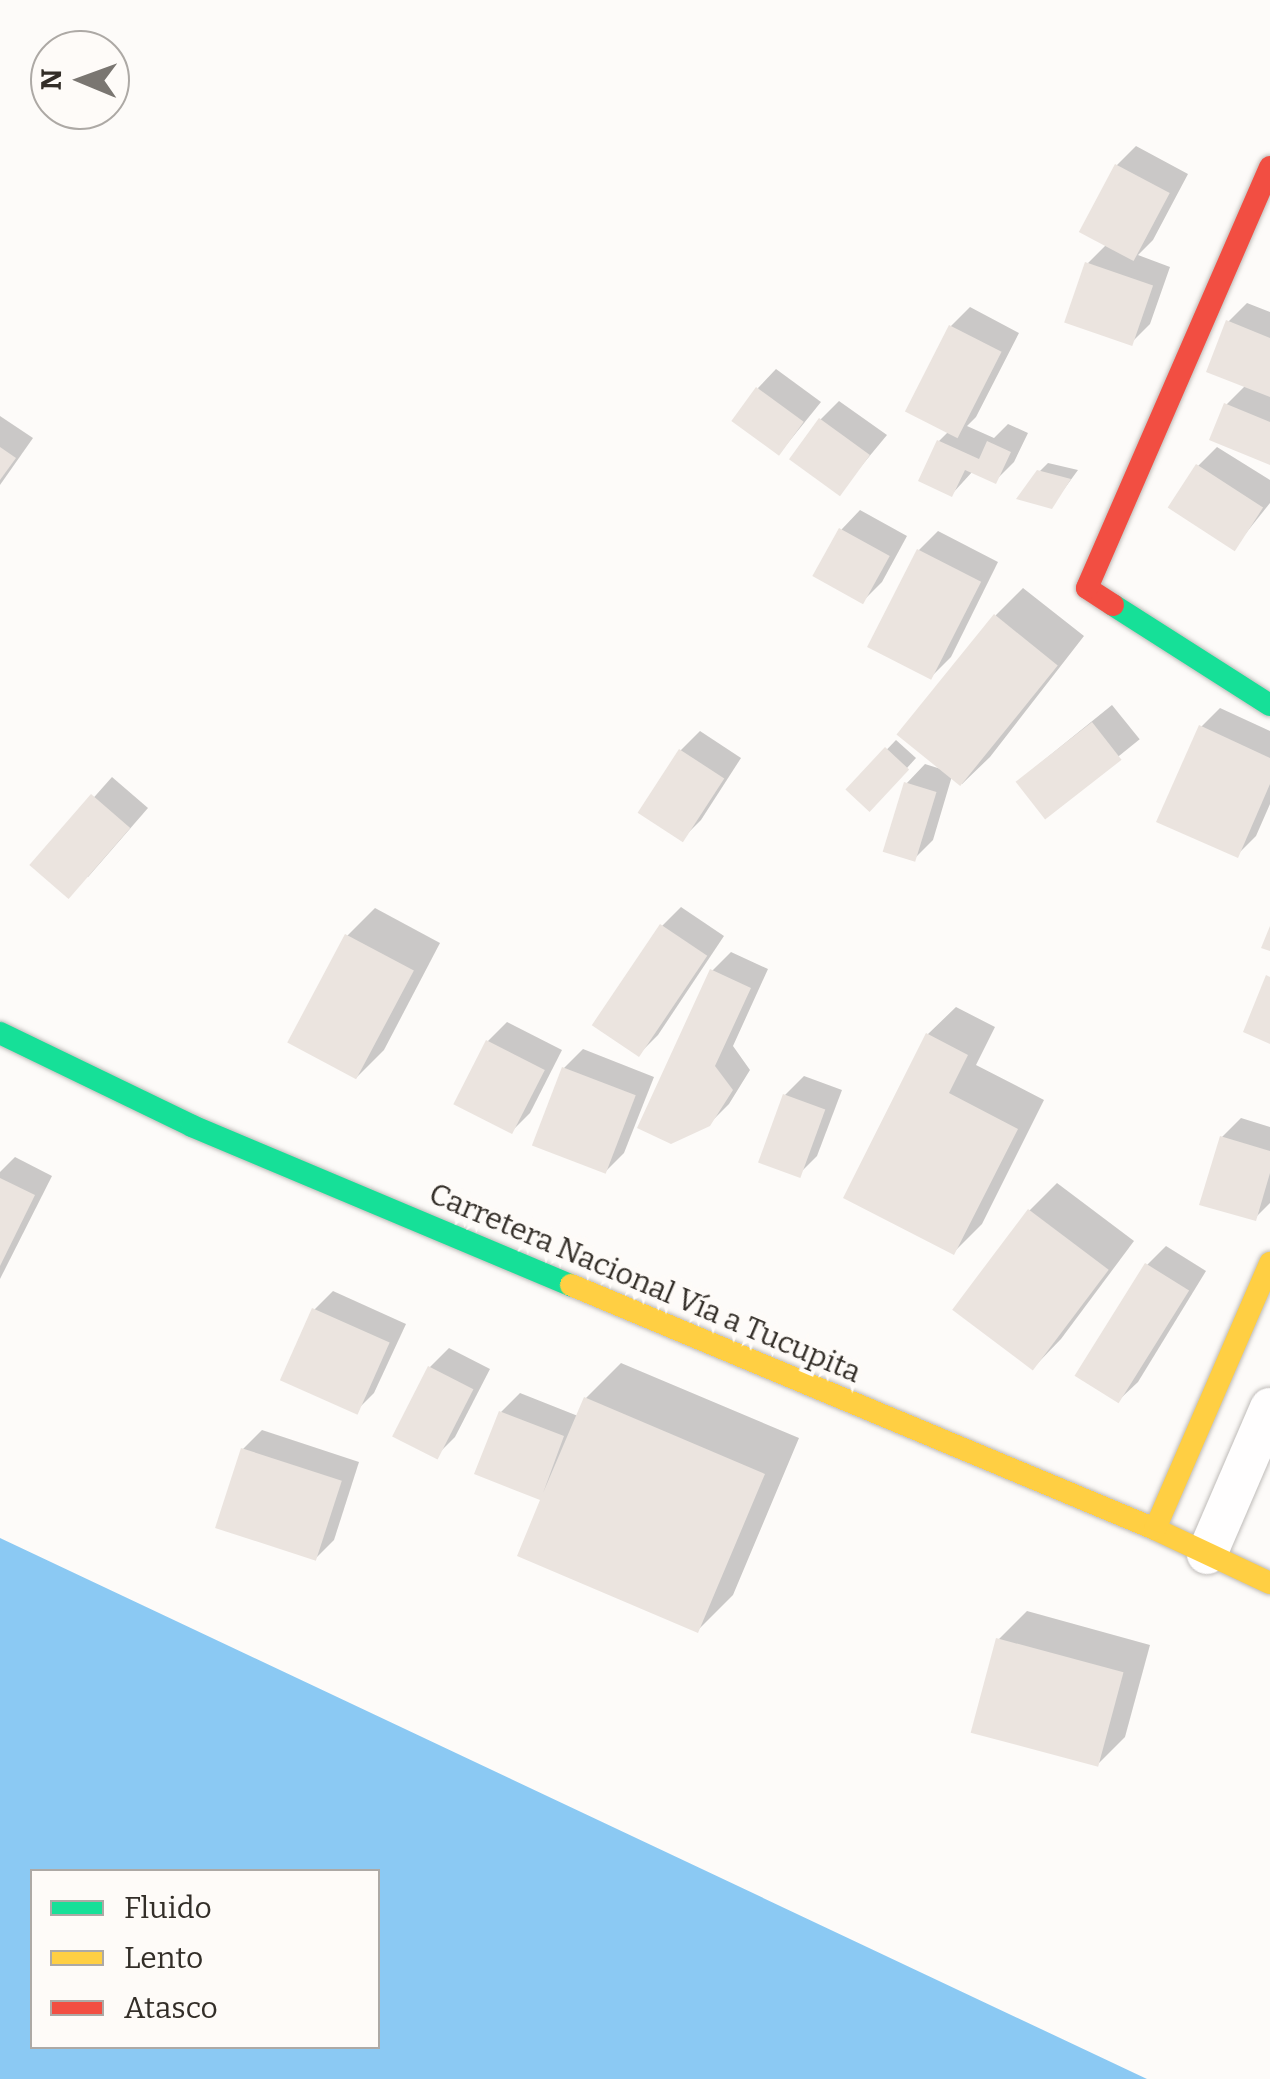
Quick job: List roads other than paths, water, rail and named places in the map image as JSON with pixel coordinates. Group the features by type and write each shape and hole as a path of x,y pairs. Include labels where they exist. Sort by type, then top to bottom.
{"main road":[{"path":"1270,167 1087,588 1270,704"},
{"name":"Carretera Nacional Vía a Tucupita","path":"0,1033 192,1126 1155,1530 1270,1584"},
{"path":"1155,1530 1270,1263"}],"street":[{"path":"1207,1554 1270,1408"}],"water":[{"path":"0,1538 1147,2079 0,2079"}]}
